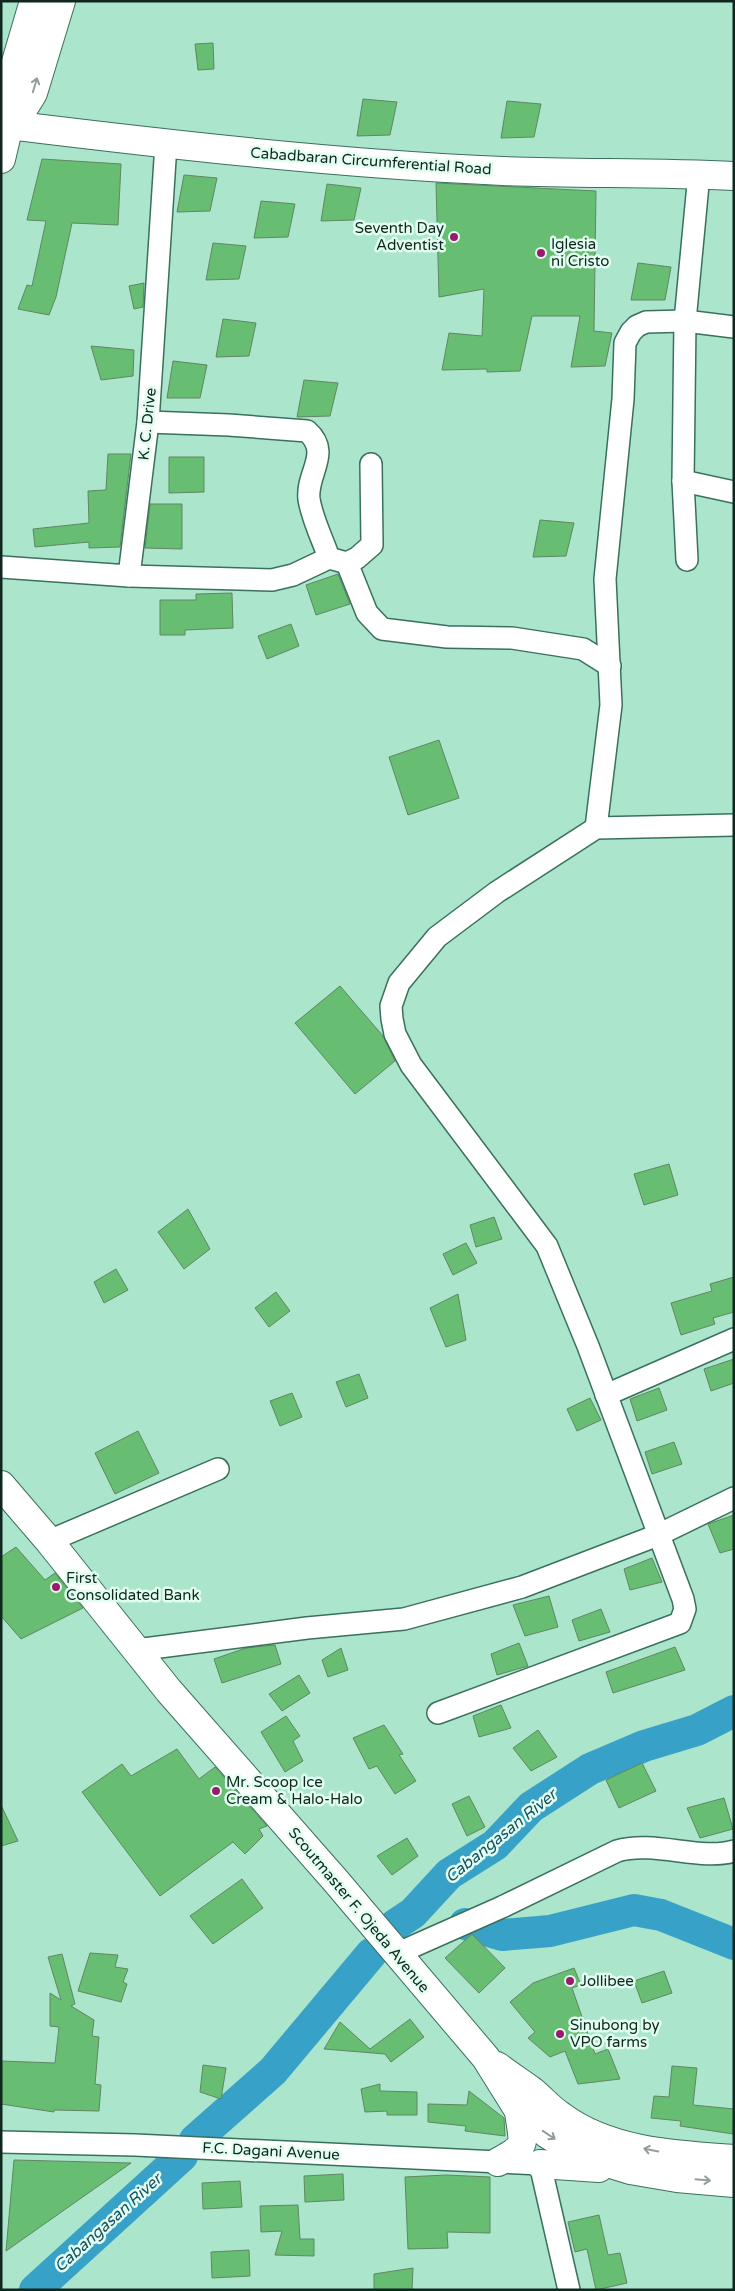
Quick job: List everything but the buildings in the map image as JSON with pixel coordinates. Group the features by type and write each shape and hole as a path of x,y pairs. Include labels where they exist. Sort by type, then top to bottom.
{"main road":[{"path":"1,159 14,64 51,4"},
{"path":"5,125 23,110 33,93 51,4"},
{"name":"Cabadbaran Circumferential Road","path":"5,125 166,144 377,163 493,170 734,176"},
{"name":"Scoutmaster F. Ojeda Avenue","path":"2,1486 49,1541 168,1691 335,1880 486,2058 519,2111 546,2134 579,2154 630,2170 677,2178 734,2183"},
{"name":"Scoutmaster F. Ojeda Avenue","path":"486,2058 532,2092 561,2117 593,2134 634,2147 677,2155 734,2159"},
{"path":"498,2162 518,2150 523,2140 519,2111"},
{"path":"540,2164 630,2170"}],"street":[{"name":"K. C. Drive","path":"129,576 148,422 166,144"},
{"path":"687,560 683,481 684,321 699,174"},
{"path":"596,828 611,705 605,579 623,398 625,343 637,326 646,322 684,321 734,327"},
{"path":"148,422 230,425 307,431 315,438 318,451 317,463 309,481 309,500 338,560 367,613 382,629 447,637 512,638 583,649 610,666"},
{"path":"1,567 129,576 272,580 338,560 357,558 372,545 371,464"},
{"path":"683,481 734,492"},
{"path":"438,1713 680,1623 685,1609 683,1599 606,1395 547,1246 411,1065 395,1034 391,1006 399,983 437,937 497,892 596,828 734,825"},
{"path":"606,1395 734,1339"},
{"path":"49,1541 218,1468"},
{"path":"136,1650 307,1628 404,1619 522,1587 658,1534 734,1498"},
{"path":"396,1954 502,1907 617,1851 633,1846 707,1852 734,1851"},
{"name":"F.C. Dagani Avenue","path":"1,2142 135,2144 540,2164"},
{"path":"540,2164 569,2290"}],"waterway":[{"name":"Cabangasan River","path":"395,1925 413,1913 449,1874 495,1845 531,1807 590,1769 644,1746 697,1730 734,1711"},
{"name":"Cabangasan River","path":"465,1924 502,1935 550,1931 634,1910 661,1915 734,1944"},
{"name":"Cabangasan River","path":"195,2140 273,2071 371,1954"},
{"name":"Cabangasan River","path":"35,2290 182,2156"}],"place":[{"name":"Seventh Day Adventist","path":"454,237"},
{"name":"Iglesia ni Cristo","path":"541,253"},
{"name":"First Consolidated Bank","path":"56,1587"},
{"name":"Mr. Scoop Ice Cream & Halo-Halo","path":"216,1791"},
{"name":"Jollibee","path":"570,1981"},
{"name":"Sinubong by VPO farms","path":"560,2034"}]}
